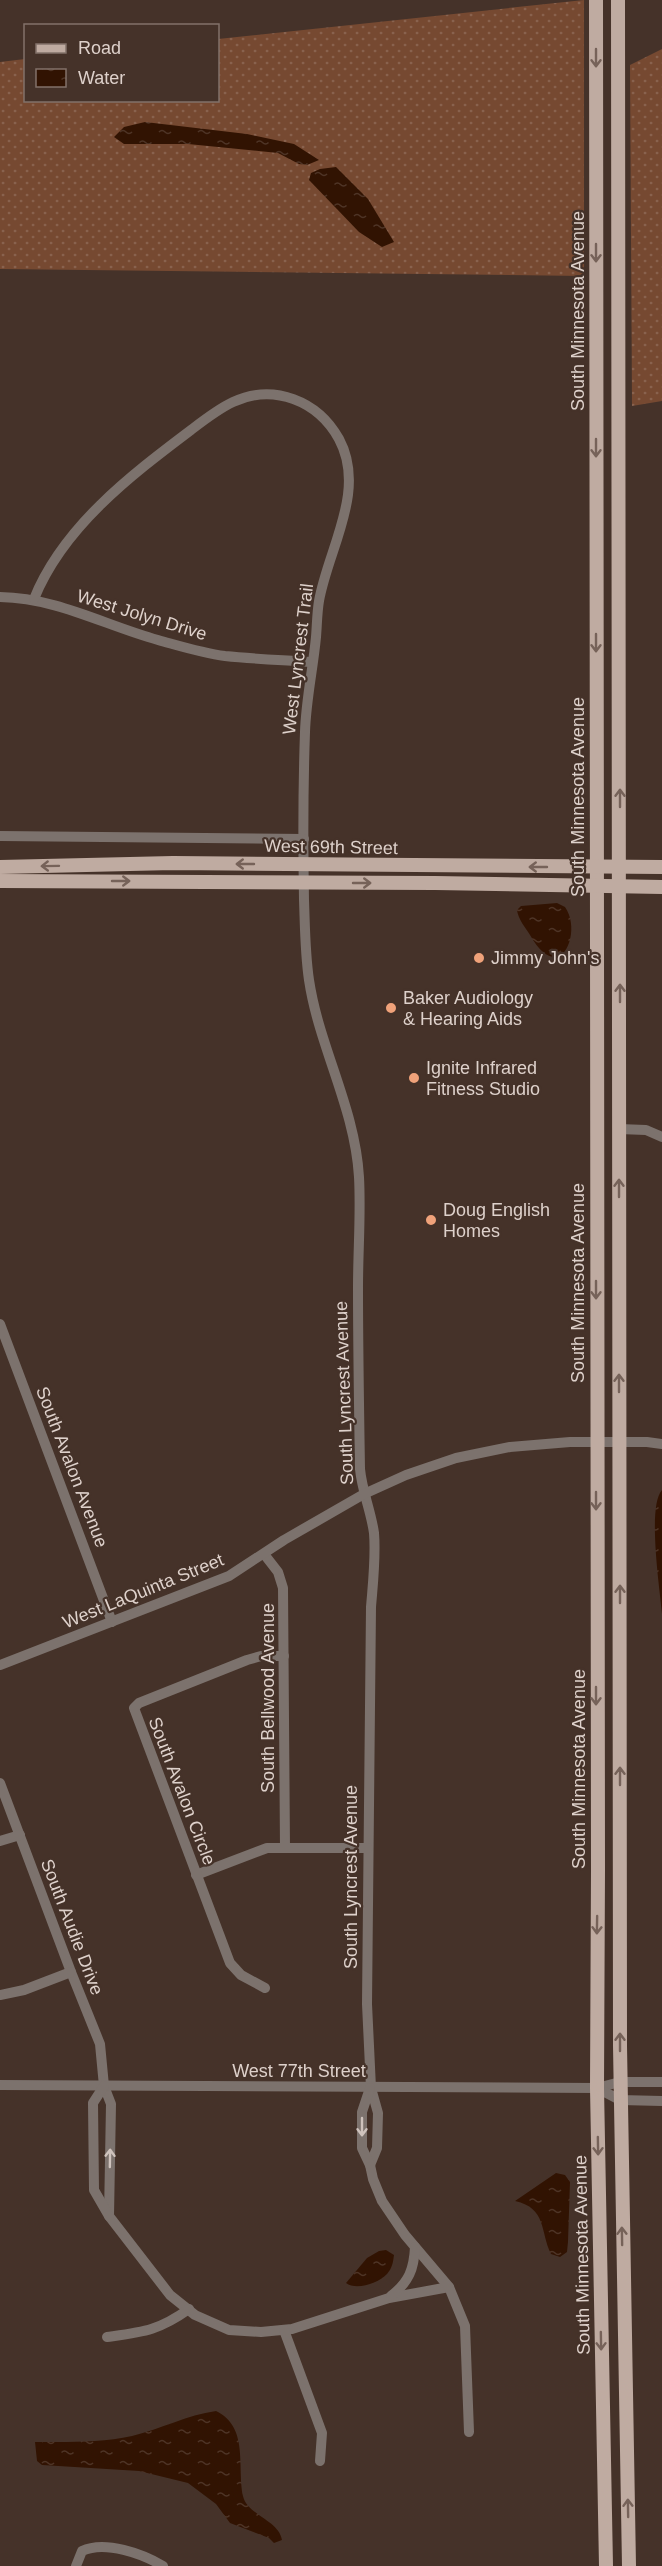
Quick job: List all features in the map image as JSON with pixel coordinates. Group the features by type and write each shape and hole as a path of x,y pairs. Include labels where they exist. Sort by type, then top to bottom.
{"main road":[{"name":"South Minnesota Avenue","path":"596,0 597,2088 606,2566"},
{"path":"618,0 620,2100 629,2566"},
{"name":"West 69th Street","path":"0,867 173,863 662,867"},
{"name":"West 69th Street","path":"0,881 662,887"}],"street":[{"name":"West Lyncrest Trail","path":"34,599 55,560 74,535 129,480 212,415 235,401 257,395 279,395 301,400 324,418 338,438 345,454 349,477 342,526 324,578 312,662 305,729 304,864"},
{"name":"West Jolyn Drive","path":"0,597 47,602 139,634 200,652 312,662"},
{"name":"West 69th Street","path":"0,836 304,839"},
{"name":"South Lyncrest Avenue","path":"304,864 309,982 324,1040 346,1104 359,1177 360,1469 374,1531 375,1560 371,1607 368,1848 367,2004 370,2088"},
{"path":"619,1129 646,1130 662,1137"},
{"name":"South Avalon Avenue","path":"0,1324 3,1341 112,1622"},
{"name":"West LaQuinta Street","path":"0,1665 229,1576 284,1540 364,1494 406,1475 456,1458 510,1447 596,1442 662,1444"},
{"name":"South Bellwood Avenue","path":"264,1554 278,1572 283,1588 285,1848"},
{"name":"South Avalon Circle","path":"265,1988 241,1975 230,1964 134,1708 139,1703 247,1660 261,1656 284,1656"},
{"name":"South Audie Drive","path":"0,1783 100,2044 104,2086 111,2104 109,2216"},
{"path":"0,1841 20,1835"},
{"path":"196,1875 267,1848 368,1848"},
{"path":"0,1995 24,1990 71,1972"},
{"name":"West 77th Street","path":"0,2085 597,2088 620,2082 662,2082"},
{"path":"104,2086 93,2103 94,2190 109,2216 170,2295 195,2315 229,2330 261,2332 284,2330 388,2298 449,2288"},
{"path":"370,2088 362,2112 362,2148 382,2201 405,2235 449,2288 465,2326 468,2352 467,2418 469,2432"},
{"path":"370,2088 378,2114 378,2148 370,2165"},
{"name":"West 77th Street","path":"597,2088 620,2100 662,2102"},
{"path":"388,2298 405,2285 413,2270 415,2247"},
{"path":"107,2337 153,2330 168,2324 189,2309"},
{"path":"284,2330 322,2433 320,2461"},
{"path":"76,2566 82,2551 91,2548 127,2550 145,2555 164,2566"}],"shaded area":[{"path":"584,0 584,276 0,269 0,62 24,59 24,102 219,102 219,39"},
{"path":"662,49 662,401 632,406 630,65"}],"water":[{"path":"145,122 247,134 294,144 319,160 307,165 299,164 278,153 188,144 124,144 114,137 124,127"},
{"path":"336,167 368,199 394,242 382,247 359,232 309,180 311,173"},
{"path":"557,903 565,907 570,918 570,941 566,950 559,956 551,957 541,950 522,923 517,910 521,906"},
{"path":"662,1490 662,1614 657,1568 655,1513"},
{"path":"556,2173 565,2175 570,2182 567,2252 560,2257 551,2254 538,2215 525,2204 515,2201"},
{"path":"386,2250 394,2255 393,2263 387,2274 373,2283 361,2286 346,2283 367,2258"},
{"path":"216,2411 226,2418 237,2437 240,2448 241,2484 246,2503 275,2527 282,2540 274,2543 269,2538 230,2523 216,2504 188,2483 139,2471 42,2465 37,2461 35,2442 84,2442 120,2438"}],"place":[{"name":"Jimmy John's","path":"479,958"},
{"name":"Baker Audiology & Hearing Aids","path":"391,1008"},
{"name":"Ignite Infrared Fitness Studio","path":"414,1078"},
{"name":"Doug English Homes","path":"431,1220"}]}
